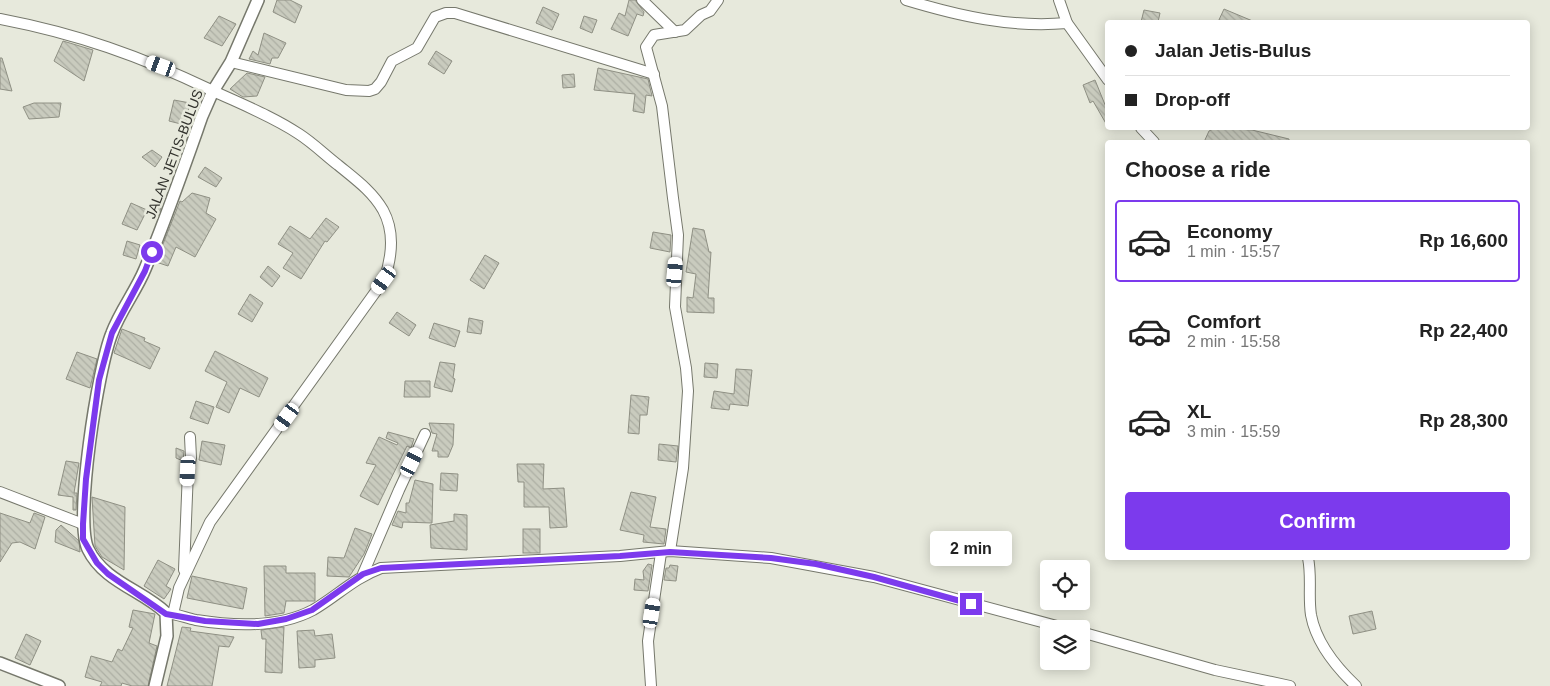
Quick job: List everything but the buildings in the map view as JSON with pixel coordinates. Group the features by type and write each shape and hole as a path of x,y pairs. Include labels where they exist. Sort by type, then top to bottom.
{"street":[{"name":"JALAN JETIS-BULUS","path":"170,614 108,574 97,563 83,539 92,431 99,380 112,333 145,271 202,116 213,91 231,62 258,0"},
{"path":"642,0 675,32"},
{"path":"651,686 648,641 683,468 688,391 686,368 675,307 678,236 662,106 646,52 650,38 654,35 685,30 701,15 710,11 718,0"},
{"path":"906,0 945,12 1000,22 1036,26 1067,23"},
{"path":"1058,0 1067,23 1105,75"},
{"path":"231,62 346,90 369,92 375,89 381,82 392,61 417,48 435,17 446,13 455,13 654,74"},
{"path":"0,19 94,41 161,66 252,108 299,134 362,185 374,196 384,212 390,234 392,254 384,280 210,522 184,576 170,614 167,636 155,686"},
{"path":"1143,130 1152,140"},
{"path":"363,574 398,490 425,434"},
{"path":"184,576 188,471 191,458 190,438"},
{"path":"0,492 83,524"},
{"path":"170,614 194,620 258,624 286,619 312,610 363,574 381,568 666,552 771,558 816,564 874,577 1040,621"},
{"path":"1308,560 1311,614 1314,626 1342,672 1356,686"},
{"path":"1090,635 1215,670 1290,686"},
{"path":"0,663 59,686"}],"route":[{"path":"152,252 145,271 112,333 99,380 83,508 83,539 89,552 108,574 156,605 166,614 217,623 258,624 286,619 312,610 363,574 381,568 670,552 771,558 816,564 874,577 971,604"}]}
